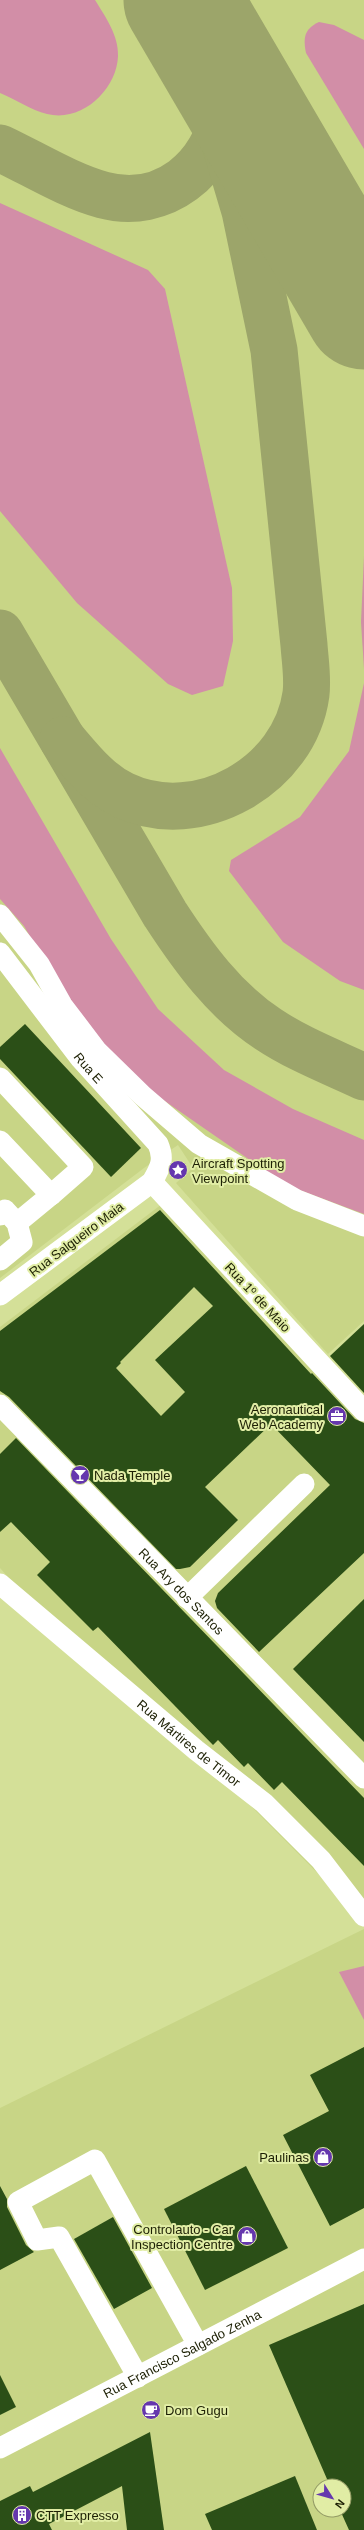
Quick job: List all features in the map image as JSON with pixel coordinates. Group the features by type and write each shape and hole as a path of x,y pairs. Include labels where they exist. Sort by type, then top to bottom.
{"street":[{"path":"0,914 39,964 62,1006 97,1051 188,1134 236,1166 297,1200 364,1226"},
{"name":"Rua E","path":"0,954 80,1058 158,1144 162,1154 162,1165 152,1182"},
{"path":"0,1078 83,1168 51,1195 6,1213 22,1242 0,1260"},
{"path":"0,1141 51,1195"},
{"name":"Rua Salgueiro Maia","path":"0,1295 152,1182"},
{"name":"Rua 1º de Maio","path":"152,1182 364,1411"},
{"name":"Rua Ary dos Santos","path":"0,1405 364,1778"},
{"path":"187,1598 304,1484"},
{"name":"Rua Mártires de Timor","path":"0,1584 196,1750 264,1803 321,1860 364,1916"},
{"path":"138,2377 59,2236 37,2240 18,2202 94,2160 198,2345"},
{"name":"Rua Francisco Salgado Zenha","path":"0,2448 364,2259"}],"shaded area":[{"path":"0,0 364,0 364,1321 328,1354 176,1183 193,1168 178,1145 144,1168 0,1278"},
{"path":"0,0 95,0 107,19 114,34 118,49 118,56 116,68 111,80 95,101 85,108 73,113 60,115 47,114 0,93"},
{"path":"319,22 334,25 364,40 364,149 306,53 306,34 310,28"},
{"path":"0,203 148,270 165,289 232,588 233,641 223,686 192,695 168,684 77,603 0,511"},
{"path":"364,556 364,669 361,622"},
{"path":"364,683 364,990 340,981 283,942 229,871 231,860 300,817 349,751"},
{"path":"0,748 111,939 158,1009 224,1070 293,1109 364,1140 364,1214 286,1185 133,1079 70,1006 24,926 0,899"},
{"path":"162,1204 364,1423 364,1920 119,1673 25,1596 0,1568 0,1327"},
{"path":"364,1929 364,2530 0,2530 0,2108"},
{"path":"364,1966 364,2020 339,1972"}],"building":[{"path":"25,1024 141,1148 111,1177 0,1059 0,1047"},
{"path":"160,1210 311,1374 312,1373 355,1419 364,1423 364,1553 259,1652 217,1608 215,1601 218,1593 330,1485 271,1424 205,1487 238,1520 190,1567 176,1569 9,1397 0,1391 0,1331","holes":["194,1287 213,1306 155,1360 185,1392 161,1416 116,1368 121,1363 120,1362"]},
{"path":"364,1324 364,1393 330,1356"},
{"path":"16,1438 364,1798 364,1866 282,1782 274,1790 248,1763 244,1767 218,1740 213,1745 98,1627 93,1631 37,1575 50,1562 11,1522 0,1532 0,1454"},
{"path":"364,1599 364,1742 293,1669"},
{"path":"364,2047 364,2208 330,2226 283,2135 329,2111 310,2075"},
{"path":"246,2166 288,2248 205,2290 164,2209"},
{"path":"0,2186 7,2199 7,2207 26,2245 34,2252 0,2270"},
{"path":"113,2217 152,2288 114,2309 74,2239"},
{"path":"364,2304 364,2530 349,2530 344,2518 352,2518 352,2478 327,2478 269,2345"},
{"path":"0,2375 16,2407 0,2415"},
{"path":"150,2432 164,2530 127,2530 122,2486 49,2524 52,2530 0,2530 0,2501 30,2486 33,2492"},
{"path":"295,2476 317,2530 212,2530 205,2514"}],"taxiway":[{"path":"63,740 90,771 114,790 123,795 152,804 182,806 211,800 239,788 263,771 283,749 298,723 307,688 307,675 274,350 245,211 219,123 173,0"},
{"path":"0,148 64,180 90,191 103,195 125,198 146,197 166,190 183,180 198,167 210,150 219,131 224,110"},
{"path":"0,633 165,914 211,977 224,992 252,1018 268,1029 303,1049 364,1077"}],"runway":[{"path":"182,0 364,311"}],"place":[{"name":"Aircraft Spotting Viewpoint","path":"178,1170"},
{"name":"Aeronautical Web Academy","path":"337,1416"},
{"name":"Nada Temple","path":"80,1475"},
{"name":"Paulinas","path":"323,2157"},
{"name":"Controlauto - Car Inspection Centre","path":"247,2236"},
{"name":"Dom Gugu","path":"151,2410"},
{"name":"CTT Expresso","path":"22,2515"}]}
